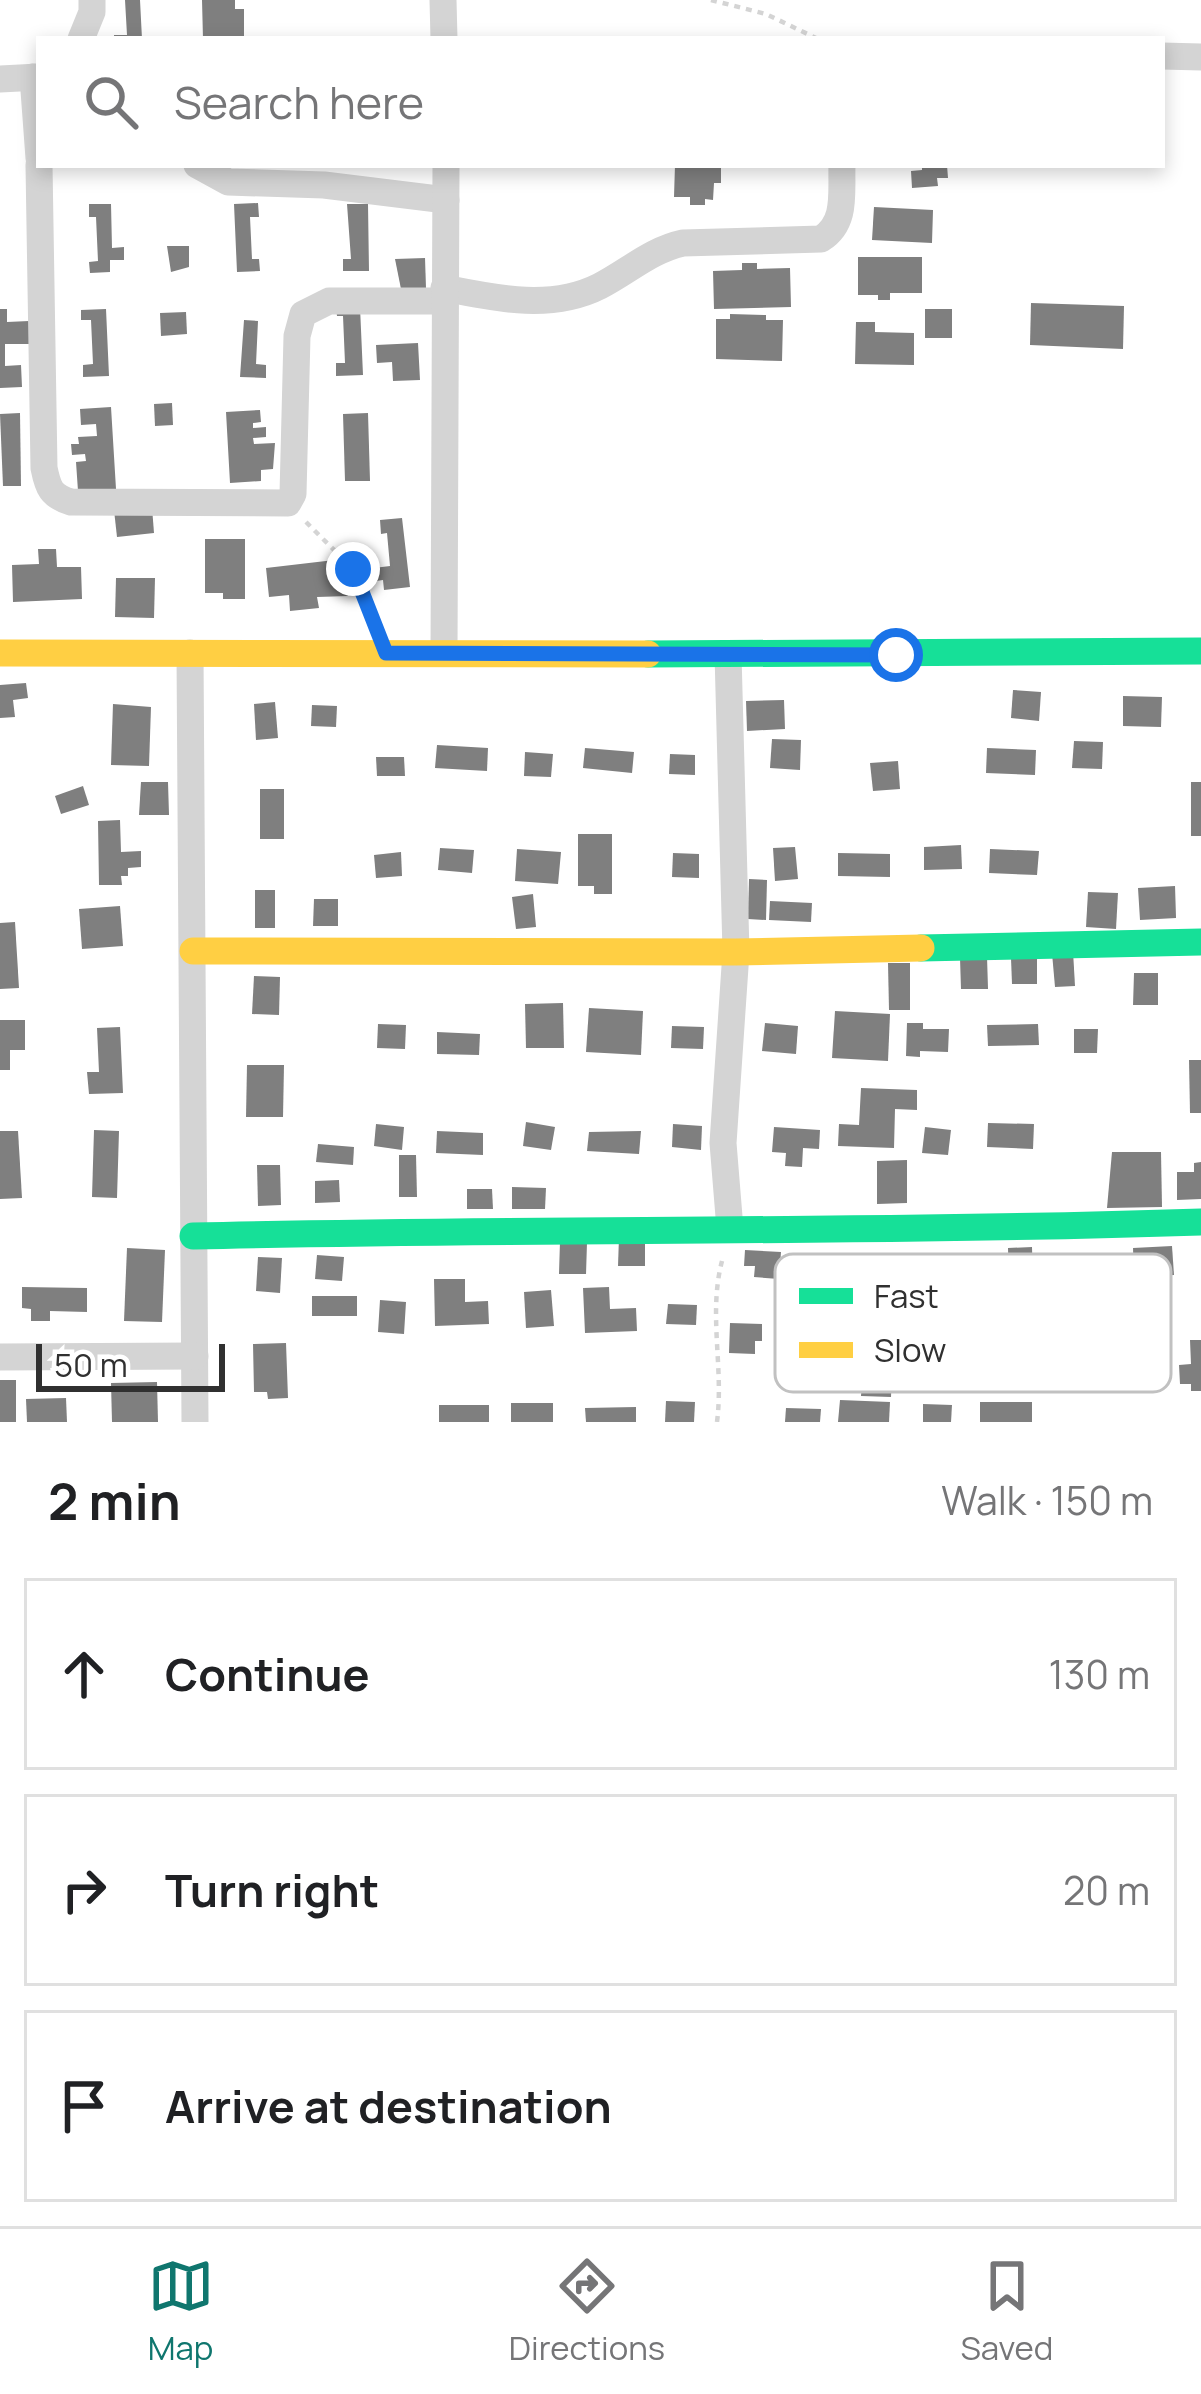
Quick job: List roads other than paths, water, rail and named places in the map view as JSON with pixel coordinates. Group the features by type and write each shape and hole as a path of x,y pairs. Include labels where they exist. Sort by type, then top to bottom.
{"street":[{"path":"82,36 92,0"},
{"path":"443,0 444,36"},
{"path":"1165,56 1201,57"},
{"path":"0,79 36,77"},
{"path":"39,168 48,488 56,498 71,502 288,503 293,494 297,336 303,314 328,301 443,294 536,301 597,288 662,247 821,239 834,231 840,219 842,168"},
{"path":"201,168 213,177 241,184 324,185 446,200"},
{"path":"443,653 446,168"},
{"path":"0,653 1201,651"},
{"path":"190,653 195,1422"},
{"path":"728,654 736,952 723,1143 730,1228"},
{"path":"193,951 736,952 1201,942"},
{"path":"193,1236 730,1228 949,1230 1201,1222"},
{"path":"0,1357 195,1356"}]}
